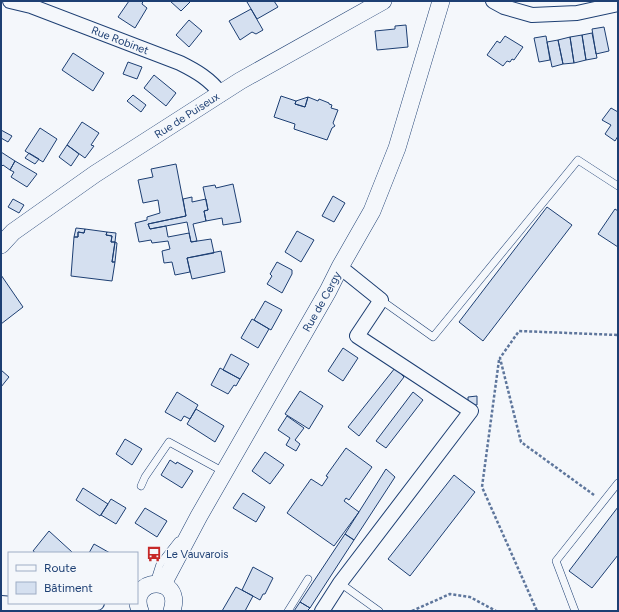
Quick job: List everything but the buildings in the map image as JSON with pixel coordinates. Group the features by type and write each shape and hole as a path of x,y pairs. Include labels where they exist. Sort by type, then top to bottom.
{"street":[{"name":"Rue Robinet","path":"10,1 30,6 180,63 196,71 213,83 221,94"},
{"name":"Rue de Puiseux","path":"1,245 13,232 94,174 245,78 383,1"},
{"name":"Rue de Cergy","path":"159,584 328,292 372,211 397,148 441,1"},
{"path":"493,1 504,7 532,15 577,12 618,4"},
{"path":"322,611 340,583 471,411 357,336 381,300 340,268"},
{"path":"138,598 140,593 147,586 159,584 170,589 174,596 175,601 173,611"},
{"path":"14,604 40,606 79,604"}],"lane":[{"path":"381,300 433,337 578,160 618,186"},
{"path":"141,486 145,477 169,442 224,472"},
{"path":"575,611 556,561 618,483"},
{"path":"288,611 308,579"},
{"path":"340,583 379,611"}],"path":[{"path":"538,611 482,487 500,358 519,331 618,335"},
{"path":"500,358 521,442 603,502"},
{"path":"412,611 450,594 470,597 496,611"}],"place":[{"name":"Le Vauvarois","path":"154,554"}]}
